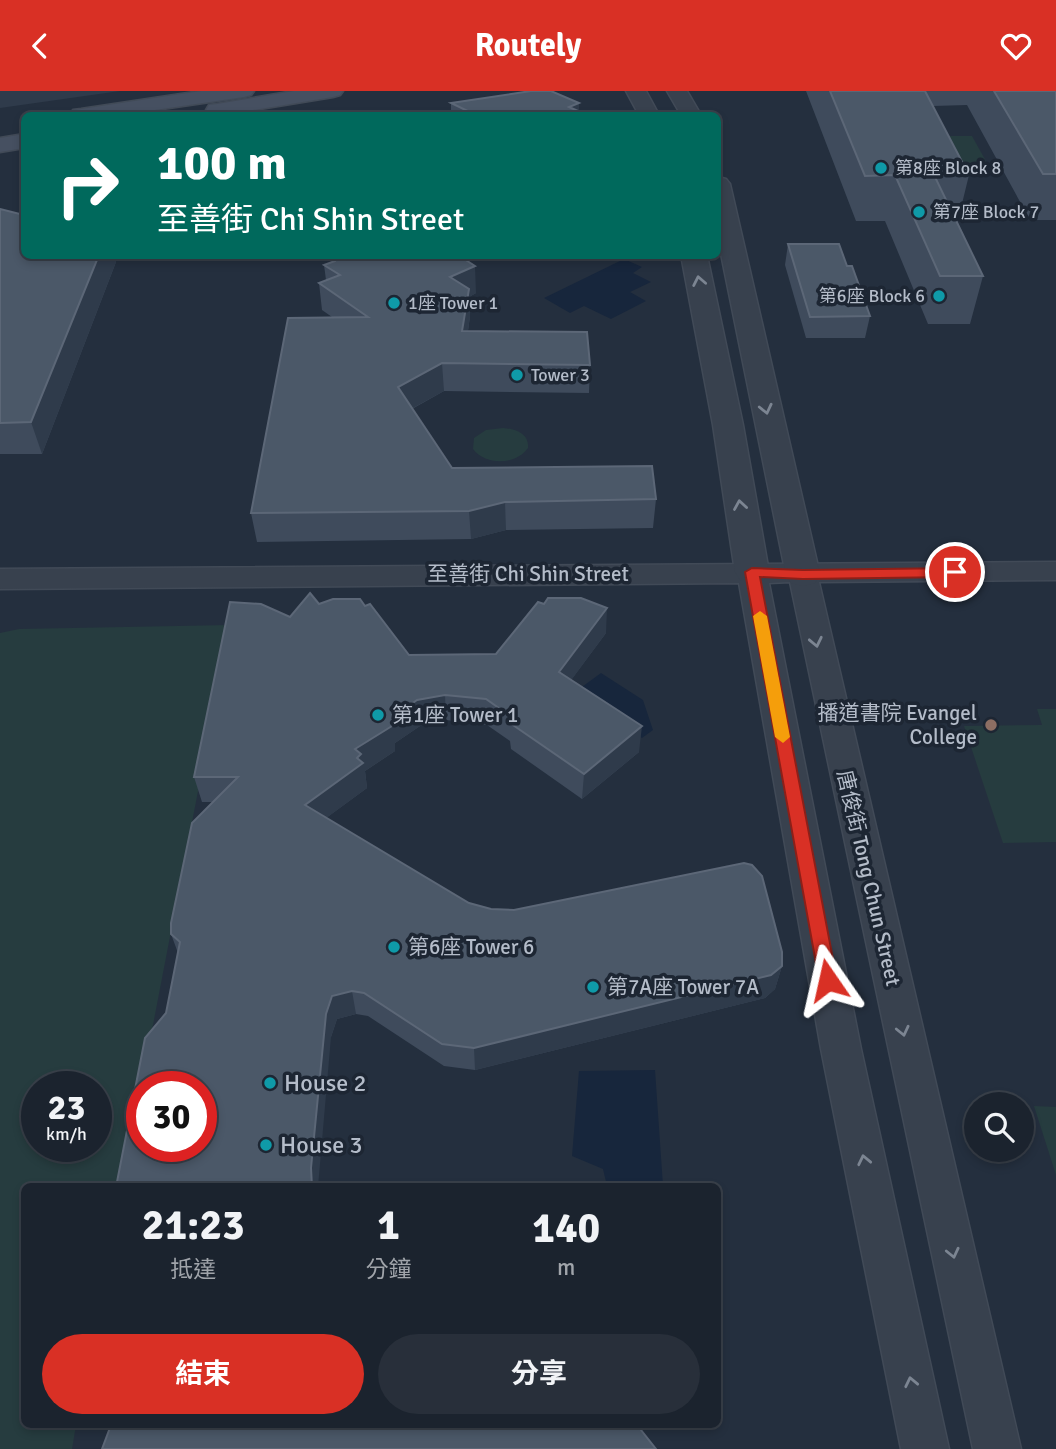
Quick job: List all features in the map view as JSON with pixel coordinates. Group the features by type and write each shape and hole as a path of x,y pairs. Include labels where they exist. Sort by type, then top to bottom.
{"main road":[{"path":"101,112 244,91"},
{"path":"200,112 333,91"},
{"path":"0,128 21,124"},
{"path":"0,145 21,142"}],"street":[{"path":"636,91 647,112"},
{"path":"677,91 689,112"},
{"name":"唐俊街 Tong Chun Street","path":"721,198 997,1449"},
{"path":"695,259 728,425 752,572 841,1049 925,1449"},
{"name":"至善街 Chi Shin Street","path":"0,579 1056,571"}],"green space":[{"path":"924,136 972,136 987,163 937,164"},
{"path":"503,428 524,435 528,448 523,454 509,460 493,461 473,449 474,438 486,430"},
{"path":"230,625 144,1071 126,1071 127,1162 123,1183 21,1183 21,1428 76,1428 72,1449 0,1449 0,633 19,629"},
{"path":"1037,709 1056,709 1056,842 1003,843 964,726 1042,725"},
{"path":"1034,1106 1056,1107 1056,1175"}],"water":[{"path":"624,259 642,267 633,273 651,282 630,292 646,301 611,319 584,306 570,313 544,298"},
{"path":"601,673 643,700 653,730 642,738 575,692"},
{"path":"655,1070 663,1183 606,1183 603,1169 572,1156 579,1071"}],"building":[{"path":"531,91 551,91 579,103 569,107 578,111 470,112 451,103"},
{"path":"830,91 925,91 969,175 934,175 983,276 940,276 895,175 865,176"},
{"path":"994,91 1056,91 1056,174 1043,174"},
{"path":"0,209 21,214 21,259 97,259 31,422 0,423"},
{"path":"788,244 839,244 847,266 852,266 870,316 810,317"},
{"path":"464,259 475,266 450,277 469,289 462,331 587,332 590,365 442,363 398,387 452,468 652,466 656,499 505,502 469,511 251,513 288,318 368,317 319,283 340,275 324,265 335,261"},
{"path":"310,593 319,604 333,599 360,599 365,606 370,604 409,655 496,654 538,602 544,604 548,598 581,598 607,608 559,672 642,726 584,774 510,723 510,716 486,699 445,695 417,700 392,718 392,726 355,749 361,754 357,758 363,763 305,805 469,903 491,909 514,910 744,863 752,865 762,876 782,952 782,966 771,975 474,1048 442,1044 364,993 352,991 332,996 326,1014 312,1183 117,1183 126,1136 126,1162 217,1162 217,1071 139,1071 145,1038 166,1013 180,942 171,934 171,923 192,823 238,777 194,777 230,602 261,604 290,617"},
{"path":"110,1428 639,1428 656,1449 102,1449"}],"slow traffic":[{"path":"760,616 783,737"}],"place":[{"name":"第8座 Block 8","path":"881,168"},
{"name":"第7座 Block 7","path":"919,212"},
{"name":"第6座 Block 6","path":"939,296"},
{"name":"1座 Tower 1","path":"394,303"},
{"name":"Tower 3","path":"517,375"},
{"name":"第1座 Tower 1","path":"378,715"},
{"name":"播道書院 Evangel College","path":"991,725"},
{"name":"第6座 Tower 6","path":"394,947"},
{"name":"第7A座 Tower 7A","path":"593,987"},
{"name":"House 2","path":"270,1083"},
{"name":"House 3","path":"266,1145"}],"route":[{"path":"828,980 752,572 803,575 955,572"}]}
